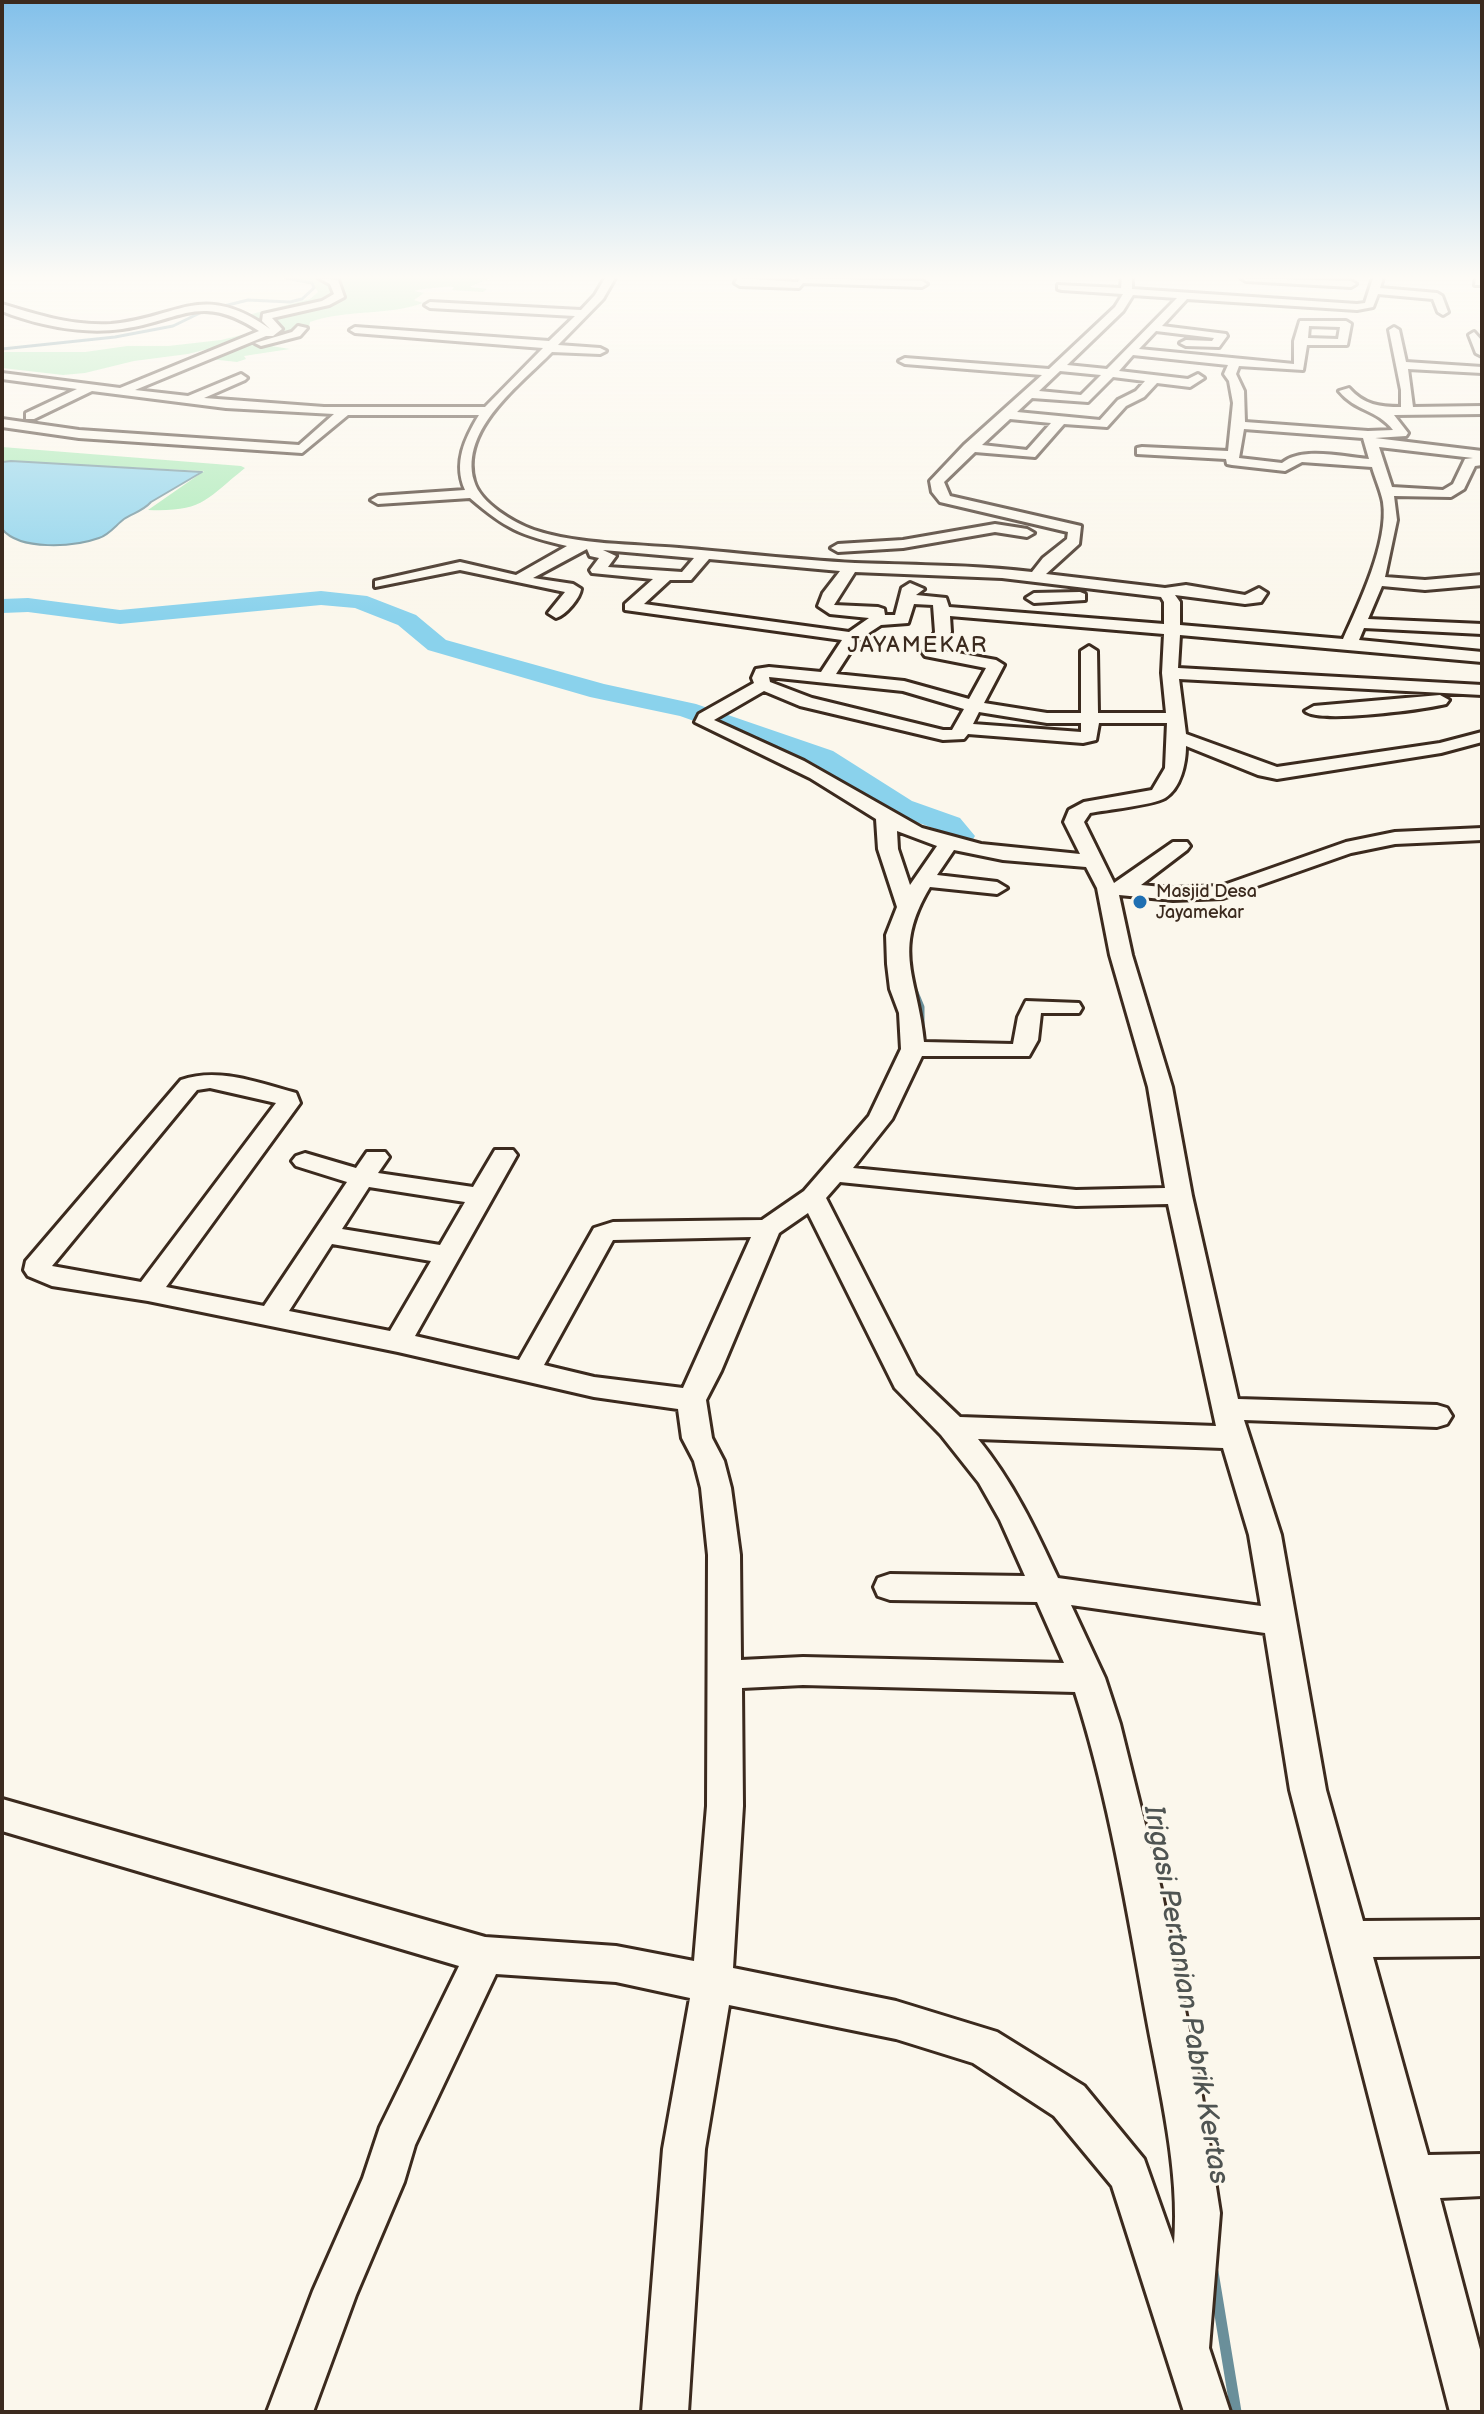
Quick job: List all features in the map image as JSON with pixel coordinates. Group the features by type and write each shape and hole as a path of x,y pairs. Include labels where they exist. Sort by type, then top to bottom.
{"street":[{"path":"30,416 84,391"},
{"path":"118,391 189,400 344,412 488,411"},
{"path":"189,400 211,391"},
{"path":"508,391 488,411 472,437 466,464 467,480 473,494 506,522 529,533 587,545 851,567 930,569 1166,593 1179,589 1251,600 1259,593"},
{"path":"1031,391 937,481 943,497 1072,527 1078,532 1074,541 1048,561 1035,578"},
{"path":"1006,415 1106,423 1103,401 1106,391"},
{"path":"1028,394 1103,401 1140,394 1143,391"},
{"path":"1238,391 1236,425 1239,440 1233,462 1285,467 1293,460 1302,458 1375,463"},
{"path":"1345,391 1366,408 1386,414 1410,417 1453,409 1482,410"},
{"path":"1409,391 1410,417"},
{"path":"969,448 1030,454 1070,398"},
{"path":"1453,409 1460,439 1482,455"},
{"path":"2,423 79,434 302,449 344,412"},
{"path":"1370,439 1402,433 1386,414"},
{"path":"1236,425 1370,439 1460,439 1482,442"},
{"path":"1349,644 1361,623 1377,581 1390,520 1386,491 1370,439"},
{"path":"1142,451 1233,455"},
{"path":"1386,491 1446,494 1459,486 1470,462 1482,461"},
{"path":"378,500 473,494"},
{"path":"838,548 903,544 995,528 1074,541"},
{"path":"587,545 595,553 609,556 597,570 600,571 686,577 706,554"},
{"path":"518,580 587,545"},
{"path":"380,584 460,566 573,589 574,592 556,613"},
{"path":"851,567 831,593 826,606 830,609 878,612 877,620"},
{"path":"826,677 852,637 877,620 902,620 910,588 927,589 930,569"},
{"path":"667,575 631,607 635,610 852,637"},
{"path":"1377,581 1432,585 1482,580"},
{"path":"1034,598 1094,598 1101,596 1106,586"},
{"path":"1166,593 1172,602 1174,632 1170,673 1177,755 1165,789 1158,794 1099,803 1076,814 1074,822 1094,861 1115,889 1121,955 1160,1087 1179,1196 1230,1423 1265,1535 1308,1790 1473,2412"},
{"path":"907,599 941,601 943,632 931,653 991,661 996,665 973,706 958,735 943,735 806,702 763,685 760,678 765,672 826,677 904,686 973,706 1047,718 1177,727 1265,771 1277,773 1441,748 1482,737"},
{"path":"944,611 1482,657"},
{"path":"1361,623 1482,629"},
{"path":"1170,673 1437,693 1478,693 1444,627"},
{"path":"962,728 1083,738 1090,736 1089,651"},
{"path":"665,2412 684,2149 712,1986 725,1806 727,1675 724,1555 716,1488 709,1461 697,1438 691,1400 707,1371 768,1228 824,1186 880,1119 913,1049 910,1013 901,989 897,935 931,871 917,833 774,752 704,722 711,714 763,685"},
{"path":"1314,711 1374,708 1437,693"},
{"path":"886,818 890,855"},
{"path":"1115,889 1173,894 1223,892 1346,848 1395,838 1482,834"},
{"path":"1115,889 1180,846"},
{"path":"890,855 931,871 996,853 1094,861"},
{"path":"890,855 931,871 997,888"},
{"path":"913,1049 1021,1051 1027,1043 1030,1010 1034,1006 1071,1008"},
{"path":"148,1292 288,1103 287,1098 240,1086 196,1081 189,1085 39,1261 38,1270 52,1277 148,1292 398,1342 594,1387 691,1400"},
{"path":"398,1342 504,1155"},
{"path":"305,1161 368,1167 481,1196"},
{"path":"271,1317 368,1167"},
{"path":"824,1186 1076,1198 1179,1196"},
{"path":"824,1186 905,1381 952,1427 990,1475 1015,1518 1088,1678 1103,1724 1142,1889 1180,2090 1198,2213 1189,2352"},
{"path":"526,1372 603,1234 613,1230 768,1228"},
{"path":"324,1234 448,1255"},
{"path":"952,1427 1437,1416"},
{"path":"890,1587 1047,1589 1278,1622"},
{"path":"727,1675 803,1671 1088,1678"},
{"path":"2,1815 485,1955 616,1964 712,1986 896,2020 983,2046 1069,2101 1129,2174 1207,2412"},
{"path":"1347,1939 1482,1938"},
{"path":"290,2412 335,2291 383,2182 395,2142 485,1955"},
{"path":"1413,2177 1482,2175"}],"green space":[{"path":"2,447 245,468 202,502 181,509 148,510 204,471 2,461"}],"water":[{"path":"2,462 202,472 124,519 103,537 48,545 21,541 2,529"}],"waterway":[{"path":"2,606 28,605 120,617 321,598 359,601 407,620 437,645 599,691 687,710 823,757 902,807 949,824 960,836 958,840"},
{"name":"Irigasi Pertanian Pabrik Kertas","path":"914,990 921,1007 921,1028"},
{"name":"Irigasi Pertanian Pabrik Kertas","path":"1213,2272 1236,2412"}],"place":[{"name":"Masjid Desa Jayamekar","path":"1140,902"}],"district":[{"name":"JAYAMEKAR","path":"918,646"}]}
